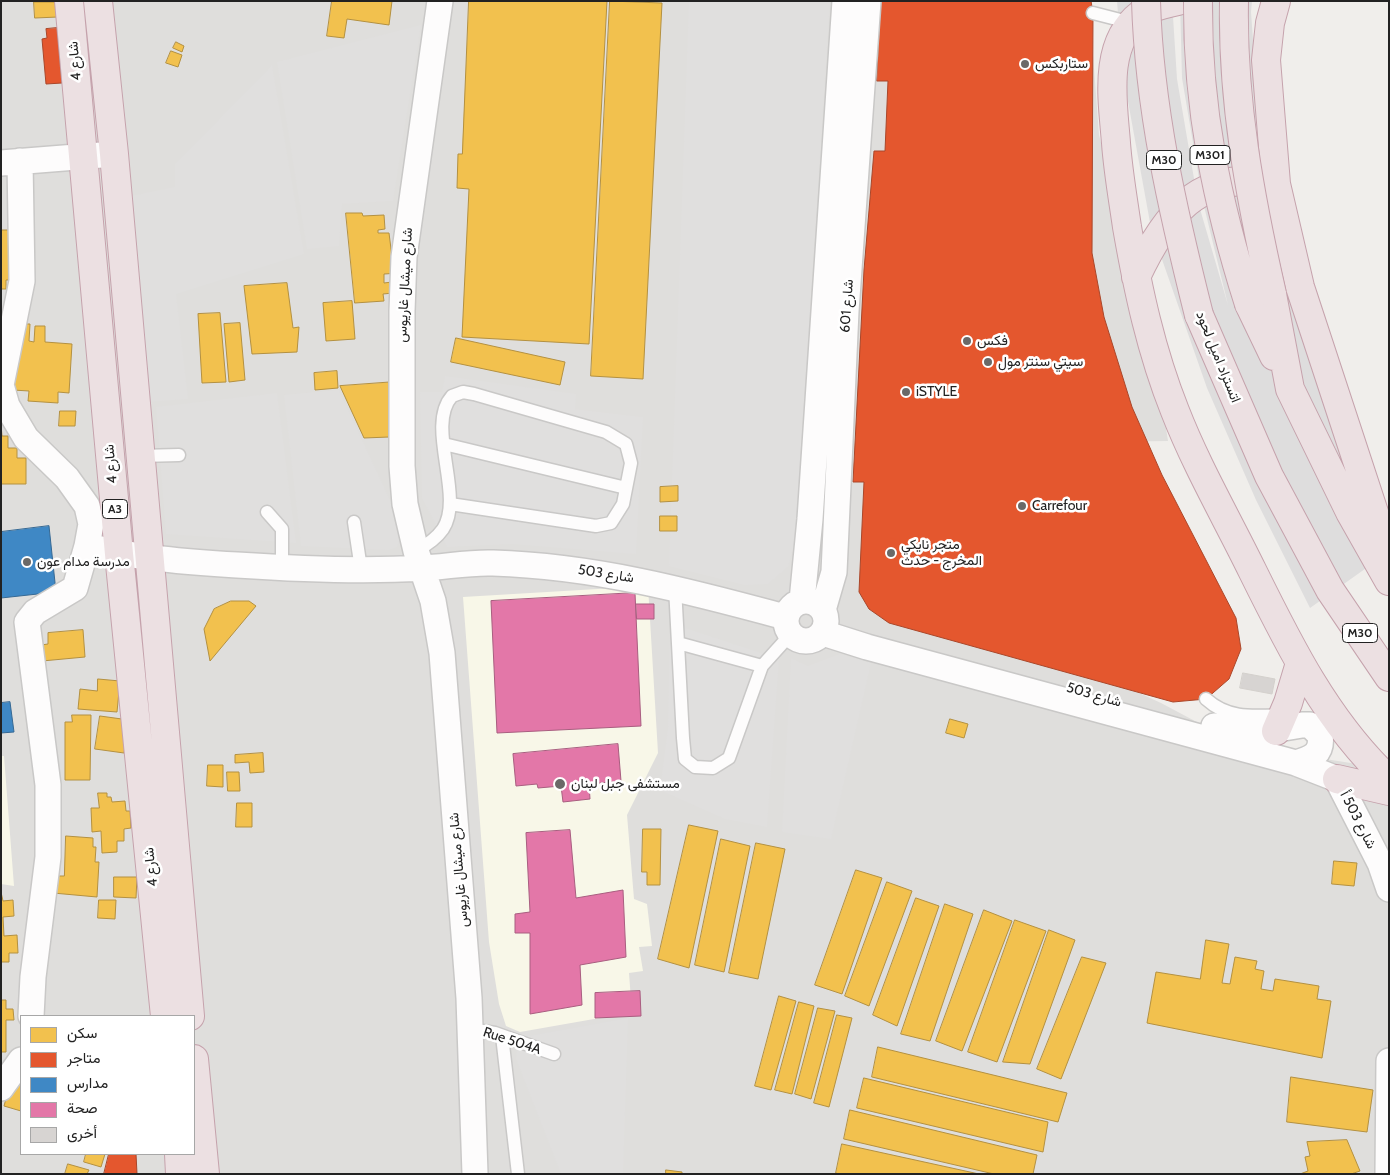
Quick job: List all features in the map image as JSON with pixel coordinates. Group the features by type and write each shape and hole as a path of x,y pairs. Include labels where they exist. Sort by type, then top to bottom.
{"highway":[{"name":"شارع 4","path":"69,1 119,554 165,1015"},
{"name":"شارع 4","path":"98,1 114,154 190,1015"},
{"path":"1178,1 1153,8 1141,14 1139,12 1118,48 1112,84 1117,167 1136,277 1148,332 1175,412 1197,461 1300,663 1333,716 1356,747 1389,780"},
{"name":"M301","path":"1198,1 1200,74 1212,166 1226,233 1249,304 1290,389"},
{"path":"1234,1 1237,102 1251,203 1290,389 1380,555"},
{"path":"1276,1 1270,23 1266,60 1276,184 1300,287 1389,581"},
{"name":"اتستراد اميل لحود","path":"1139,12 1171,200 1200,315 1268,476 1330,590 1389,677"},
{"path":"1136,277 1151,244 1173,215 1190,199 1209,187 1231,180 1254,179 1276,184"},
{"path":"1280,723 1300,663"},
{"path":"1337,779 1389,790"},
{"path":"195,1069 206,1174"},
{"path":"179,1155 180,1174"}],"street":[{"name":"شارع ميشال غاريوس","path":"440,1 404,257 402,466 405,504 419,560 433,601 442,652 470,1030 475,1174"},
{"name":"شارع 601","path":"808,619 810,519 845,1"},
{"name":"شارع 601","path":"808,619 834,572 852,312 868,1"},
{"path":"31,1015 33,977 48,857 48,785 27,622 34,612 75,588 91,524 86,506 67,478 26,438 7,406 1,386 22,281 11,162 114,154"},
{"path":"87,546 150,559 282,568 361,569 419,560"},
{"name":"شارع 503","path":"419,560 491,562 594,571 675,587 808,619 1182,719 1238,731 1280,723 1310,725 1320,735 1318,753 1314,757 1296,763"},
{"name":"شارع 503","path":"808,619 1296,763 1337,779"},
{"name":"شارع 503 أ","path":"1337,779 1380,863 1389,889"},
{"path":"1,1088 20,1061"},
{"path":"1388,1174 1389,1061"}],"lane":[{"path":"1093,13 1139,12"},
{"path":"419,560 444,527 450,504 442,422 448,400 457,394 474,394 606,432 626,444 631,463 623,504 611,523 596,526 450,504"},
{"path":"444,444 626,488"},
{"path":"140,456 179,455"},
{"path":"267,512 282,529 282,568"},
{"path":"354,522 361,569"},
{"path":"675,587 685,758 695,767 713,768 729,758 762,666 808,619"},
{"path":"678,643 762,666"},
{"path":"1206,699 1219,709 1231,714 1280,723"},
{"name":"Rue 504A","path":"470,1030 486,1030 554,1054"},
{"path":"502,1036 518,1174"}],"shaded area":[{"path":"1,1 1086,1 1093,55 1099,135 1149,320 1168,441 899,445 1000,629 1161,703 1242,746 1389,769 1389,1174 1,1174"},
{"path":"689,1 830,1 795,542 788,567 768,584 745,585 669,566"},
{"path":"421,25 393,201 342,204 339,246 307,249 277,62"},
{"path":"272,65 304,254 176,294 188,399 148,402 131,196 175,187 175,164"},
{"path":"445,376 576,394 575,409 643,417 636,554 512,544 447,547 422,498 420,392 442,392"},
{"path":"339,390 390,500 400,539 397,547 389,550 301,546 284,395"},
{"path":"277,393 296,543 166,534 156,407"},
{"name":"مستشفى جبل لبنان","path":"648,586 658,753 627,815 634,899 647,904 652,946 639,947 643,971 629,973 631,1000 611,1016 520,1032 506,1026 499,1004 489,942 463,597"},
{"path":"670,623 779,659 767,827 725,819 660,790 668,728"},
{"path":"840,654 871,663 831,839 782,832 791,658 808,666"},
{"path":"1,756 4,756 14,886 1,884"},
{"path":"628,1018 623,1174 561,1174 516,1059 518,1038"}],"pier":[{"path":"1117,1 1172,1 1177,79 1198,202 1228,305 1203,202 1182,78 1180,1 1252,1 1251,12 1261,152 1386,554 1310,608 1256,500 1207,388 1151,228 1123,74"}],"building: سكن":[{"path":"332,1 392,1 389,25 347,19 344,38 327,36"},
{"path":"469,1 607,1 589,344 462,337 469,189 457,188 458,154 462,154"},
{"path":"610,1 662,3 643,379 591,376"},
{"path":"34,2 57,2 58,17 35,18"},
{"path":"176,42 184,46 182,52 173,48"},
{"path":"171,51 182,55 178,67 166,63"},
{"path":"346,213 362,213 363,216 384,215 385,229 378,230 378,233 389,233 393,265 400,273 384,274 384,283 392,282 393,293 383,294 384,301 355,303"},
{"path":"1,230 11,230 16,280 6,280 6,289 1,289"},
{"path":"287,283 293,328 299,327 297,352 252,354 244,286"},
{"path":"352,301 355,339 326,341 323,303"},
{"path":"220,313 226,382 202,383 198,314"},
{"path":"240,323 245,380 229,382 224,324"},
{"path":"20,324 30,324 29,341 34,342 35,326 45,326 45,342 72,344 69,393 58,392 58,403 28,401 29,391 13,390"},
{"path":"456,338 565,362 560,385 451,362"},
{"path":"337,371 338,388 315,390 314,373"},
{"path":"395,382 389,437 364,438 340,386"},
{"path":"60,411 76,411 75,426 59,426"},
{"path":"1,424 2,436 8,436 8,448 17,448 17,458 26,458 26,484 1,484"},
{"path":"678,486 678,501 660,502 660,487"},
{"path":"660,516 677,516 677,531 660,531"},
{"path":"231,601 249,601 256,606 210,661 204,629 214,609"},
{"path":"83,630 85,657 42,661 41,645 48,644 48,633"},
{"path":"98,679 120,681 117,712 78,709 80,689 97,691"},
{"path":"72,715 91,715 90,780 65,780 65,722 72,722"},
{"path":"100,716 129,720 124,753 95,749"},
{"path":"950,719 968,724 964,738 946,733"},
{"path":"263,753 264,772 250,773 249,762 235,763 235,755"},
{"path":"208,765 223,765 223,787 207,786"},
{"path":"227,772 239,772 240,791 228,791"},
{"path":"98,793 107,793 107,797 111,797 112,802 125,801 126,811 130,811 131,828 124,829 124,841 117,841 117,852 102,853 101,831 92,832 91,808 99,808"},
{"path":"237,803 252,803 252,827 236,827"},
{"path":"689,825 718,831 689,968 658,959"},
{"path":"643,829 661,829 660,885 647,885 647,872 642,872"},
{"path":"66,836 93,838 93,847 96,847 95,862 99,862 97,897 53,893 57,876 64,876"},
{"path":"721,839 750,846 724,972 695,965"},
{"path":"756,843 785,849 758,979 729,973"},
{"path":"1334,861 1357,863 1354,886 1332,884"},
{"path":"856,870 882,878 842,994 815,985"},
{"path":"114,877 137,877 136,898 114,897"},
{"path":"887,882 912,891 869,1006 845,996"},
{"path":"1,892 3,901 13,900 14,916 3,917 4,936 17,935 18,953 9,953 9,962 1,962"},
{"path":"916,898 939,906 897,1026 873,1015"},
{"path":"99,900 116,900 115,919 98,918"},
{"path":"945,904 973,914 930,1041 901,1034"},
{"path":"984,910 1012,921 962,1051 936,1041"},
{"path":"1015,920 1046,931 997,1062 968,1052"},
{"path":"1049,930 1075,940 1030,1064 1003,1062"},
{"path":"1206,940 1229,944 1222,983 1230,984 1235,957 1257,961 1255,969 1264,971 1261,989 1273,991 1275,979 1319,986 1317,999 1331,1001 1322,1058 1147,1023 1156,972 1200,979"},
{"path":"1082,957 1106,963 1061,1079 1037,1069"},
{"path":"779,996 796,1001 771,1090 755,1086"},
{"path":"1,1000 6,1000 6,1009 13,1009 14,1020 6,1020 6,1052 1,1052"},
{"path":"799,1002 814,1006 792,1094 775,1090"},
{"path":"818,1008 835,1011 811,1099 795,1094"},
{"path":"837,1015 852,1018 829,1107 814,1103"},
{"path":"878,1047 1067,1093 1058,1122 872,1077"},
{"path":"20,1076 20,1111 4,1106 10,1084"},
{"path":"1291,1077 1373,1090 1367,1132 1287,1122"},
{"path":"864,1078 1048,1122 1043,1152 857,1108"},
{"path":"850,1110 1037,1155 1033,1174 994,1174 844,1139"},
{"path":"1347,1140 1360,1171 1351,1174 1300,1174 1308,1171 1305,1157 1310,1156 1307,1142"},
{"path":"842,1144 979,1174 839,1174 836,1173"},
{"path":"86,1155 105,1155 101,1167 84,1162"},
{"path":"68,1164 89,1170 87,1174 65,1174"},
{"path":"666,1170 682,1172 682,1174 666,1174"}],"building: متاجر":[{"name":"سيتي سنتر مول","path":"881,1 1091,1 1093,13 1092,253 1104,317 1132,407 1162,475 1236,618 1241,649 1229,679 1206,699 1173,702 889,623 869,609 859,592 864,482 853,482 864,270 874,151 885,151 888,81 877,81"},
{"path":"57,28 62,83 46,84 42,39 47,38 46,29"},
{"path":"109,1155 136,1155 137,1174 104,1174"}],"building: مدارس":[{"name":"مدرسة مدام عون","path":"49,526 56,592 1,598 1,532"},
{"path":"10,702 14,732 1,733 1,703"}],"building: صحة":[{"path":"635,593 641,726 497,733 491,601"},
{"path":"636,604 654,604 654,619 637,619"},
{"path":"618,744 621,781 589,784 590,799 563,802 561,786 538,788 537,784 516,786 513,754"},
{"path":"570,830 576,898 623,890 626,957 580,965 582,1005 530,1014 530,933 515,933 515,914 530,912 526,833"},
{"path":"640,991 641,1016 595,1018 595,993"}],"building: أخرى":[{"path":"1243,673 1275,679 1272,694 1240,688"}],"place":[{"name":"ستاربكس","path":"1025,64"},
{"name":"فكس","path":"967,341"},
{"name":"سيتي سنتر مول","path":"988,362"},
{"name":"iSTYLE","path":"906,392"},
{"name":"Carrefour","path":"1022,506"},
{"name":"متجر نايكي المخرج - حدث","path":"891,553"},
{"name":"مدرسة مدام عون","path":"27,562"},
{"name":"مستشفى جبل لبنان","path":"560,784"}]}
